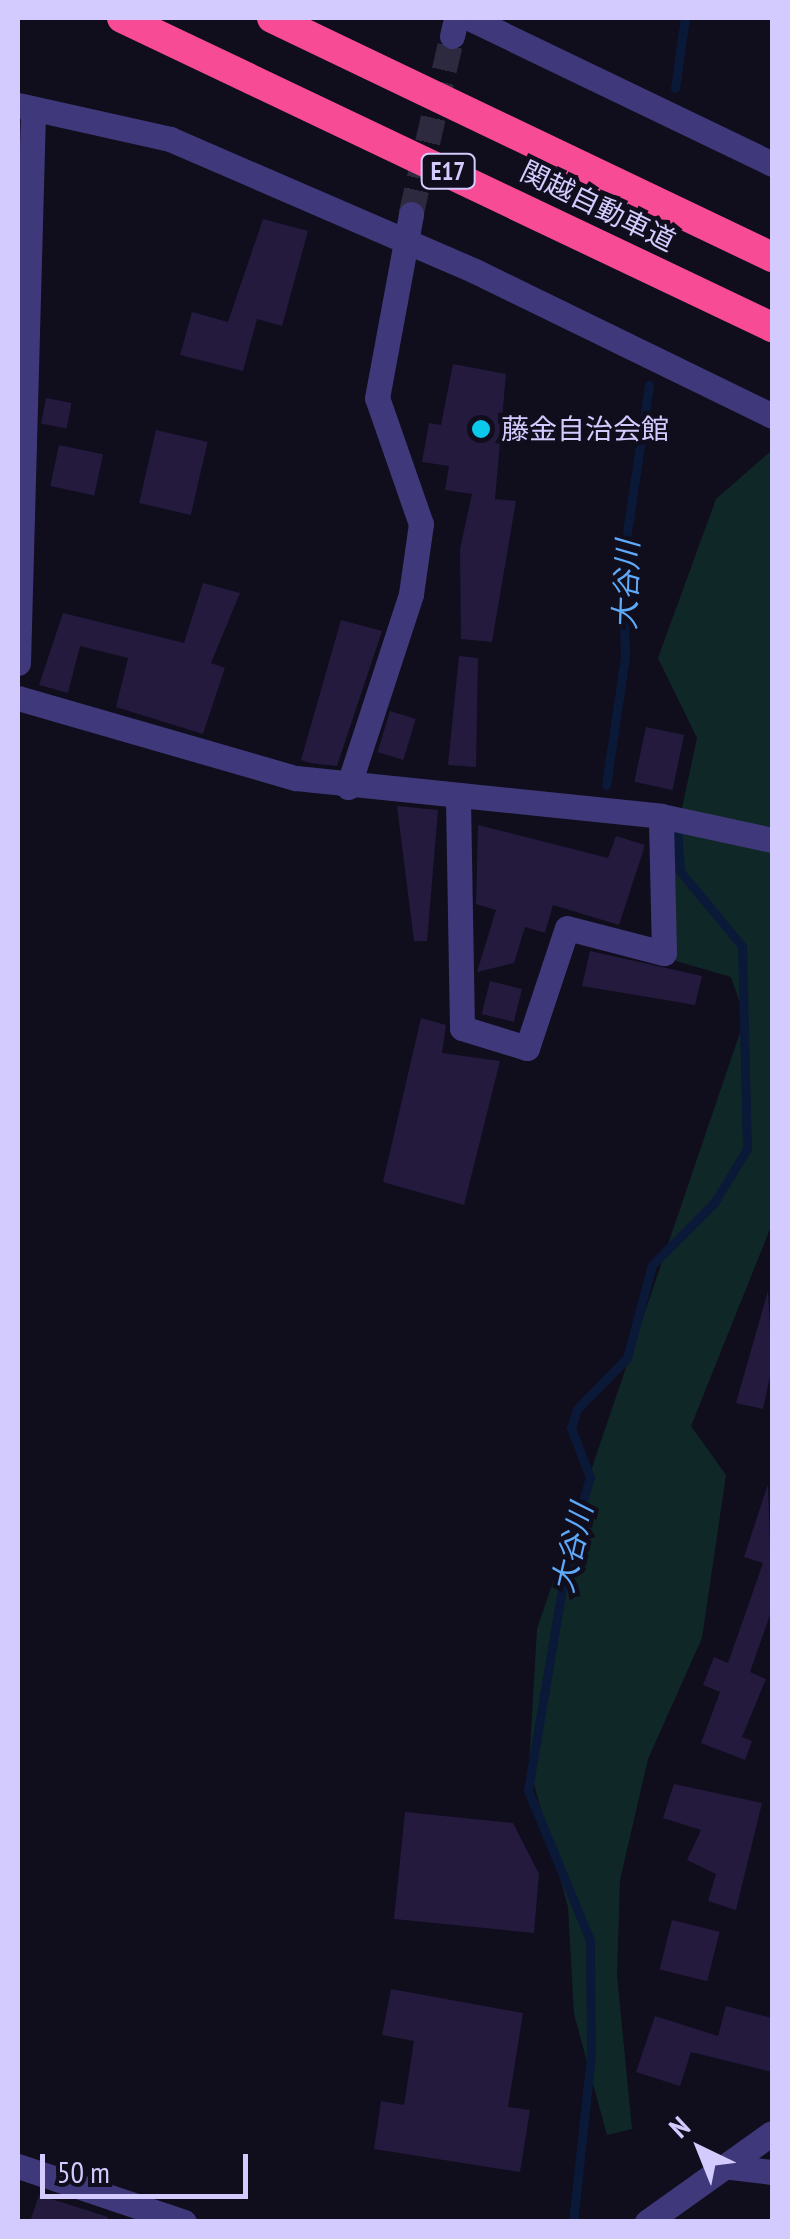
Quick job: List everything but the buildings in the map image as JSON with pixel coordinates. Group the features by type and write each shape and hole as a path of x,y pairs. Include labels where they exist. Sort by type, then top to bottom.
{"highway":[{"name":"関越自動車道","path":"122,18 673,278 772,330"},
{"name":"関越自動車道","path":"272,18 772,254"}],"street":[{"path":"459,24 772,164"},
{"path":"18,663 25,108 170,140 404,240 772,416"},
{"path":"348,786 411,594 421,524 377,398 410,214"},
{"path":"18,698 348,786 660,816 772,840"},
{"path":"458,799 462,1028 527,1048 567,928 664,953 660,816"},
{"path":"647,2222 731,2167 772,2134"},
{"path":"18,2166 184,2222"},
{"path":"731,2167 772,2172"}],"green space":[{"path":"771,451 772,1224 691,1426 726,1475 702,1638 648,1759 620,1880 617,1975 632,2129 607,2135 574,2014 568,1907 529,1766 537,1629 745,1018 731,977 676,961 670,864 697,738 658,658 716,499"}],"waterway":[{"name":"大谷川","path":"675,88 685,18"},
{"name":"大谷川","path":"606,785 625,656 622,566 649,385"},
{"name":"大谷川","path":"573,2222 591,2055 590,1940 528,1790 568,1553 590,1477 571,1428 577,1409 627,1358 652,1265 714,1203 747,1149 742,946 680,871 677,828"}],"tunnel":[{"path":"411,214 452,36"}],"place":[{"name":"藤金自治会館","path":"481,429"}]}
